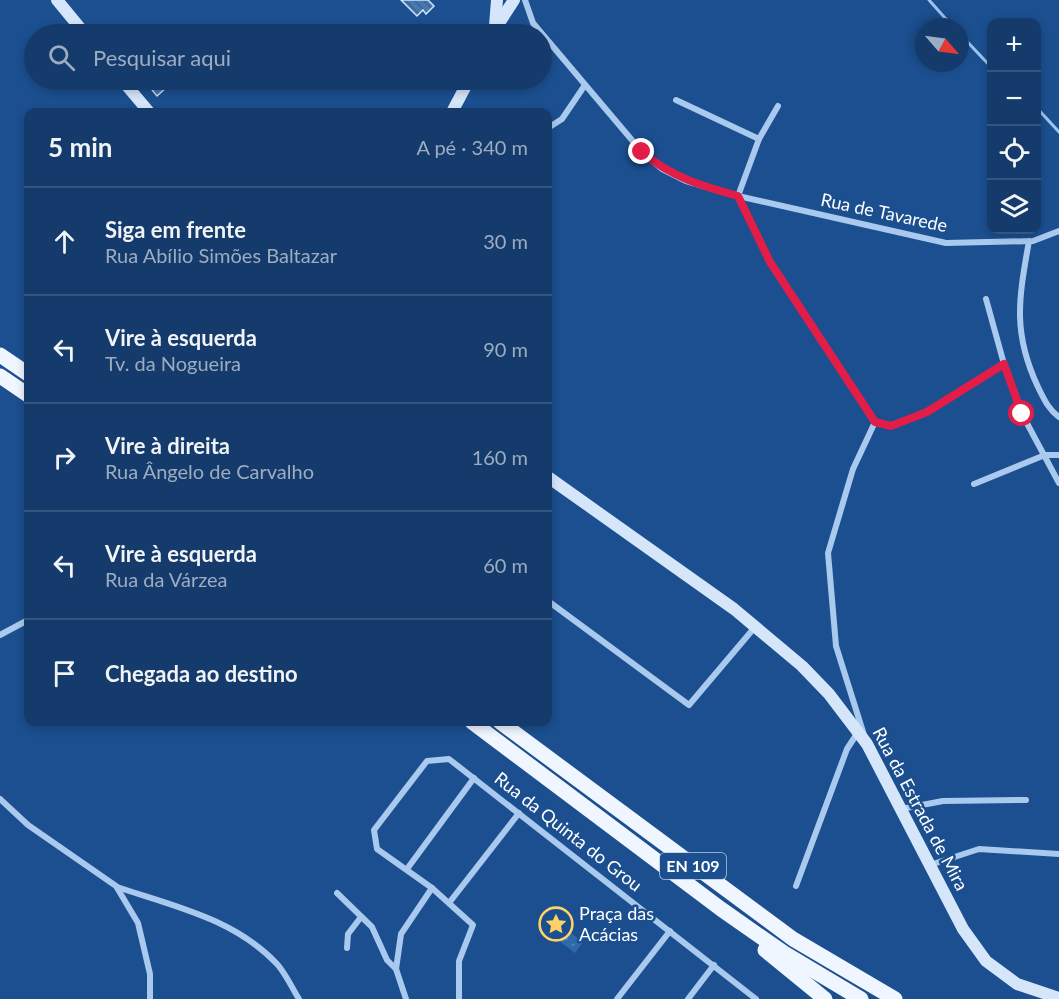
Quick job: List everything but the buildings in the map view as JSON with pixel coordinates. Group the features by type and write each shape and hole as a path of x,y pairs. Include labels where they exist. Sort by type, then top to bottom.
{"main road":[{"path":"0,355 24,371"},
{"path":"0,376 24,391"},
{"name":"EN 109","path":"477,726 721,909 784,953 861,999"},
{"name":"EN 109","path":"505,726 794,939 895,999"},
{"path":"721,909 772,956 825,999"}],"street":[{"path":"57,0 77,24"},
{"path":"495,24 497,0"},
{"path":"499,24 514,0"},
{"name":"Rua de Tavarede","path":"525,0 534,24"},
{"name":"Rua de Tavarede","path":"552,46 642,152 662,169 686,181 738,196 946,243 1029,241 1059,231"},
{"path":"552,125 562,118 585,85"},
{"path":"130,90 146,108"},
{"path":"454,108 464,90"},
{"path":"676,100 759,139"},
{"path":"778,106 759,139 738,196 770,262 875,422 891,426 927,412 1004,364"},
{"path":"1029,241 1021,285 1019,335 1030,370 1049,409 1059,417"},
{"path":"986,299 1004,364 1022,414 1059,483"},
{"path":"867,744 836,646 828,553 853,469 875,422"},
{"path":"974,484 1045,455 1059,455"},
{"name":"Rua da Estrada de Mira","path":"552,480 755,627 802,666 829,694 867,744 963,929 986,961 1017,984 1059,998"},
{"path":"552,605 689,705 755,627"},
{"path":"0,635 24,622"},
{"path":"796,886 847,749 858,732"},
{"name":"Rua da Quinta do Grou","path":"459,999 459,961 473,925 432,888 377,849 374,830 427,761 449,759 756,999"},
{"path":"406,870 474,778"},
{"path":"0,798 28,825 116,886 224,924 253,942 278,966 299,999"},
{"path":"901,809 943,801 1026,800"},
{"path":"449,903 519,813"},
{"path":"930,865 979,849 1059,854"},
{"path":"116,886 138,923 150,974 150,999"},
{"path":"396,969 401,934 432,888"},
{"path":"337,893 372,927 387,960 396,969 406,999"},
{"path":"347,948 348,934 361,917"},
{"path":"617,999 670,931"},
{"path":"688,999 714,965"}],"shaded area":[{"path":"552,919 583,942 575,953 544,929"}],"waterway":[{"path":"929,0 945,18"},
{"path":"969,44 987,63"},
{"path":"1041,112 1059,132"}],"place":[{"name":"Praça das Acácias","path":"556,924"}],"route":[{"path":"642,152 662,169 686,181 738,196 770,262 875,422 891,426 927,412 1004,364 1022,414"}]}
